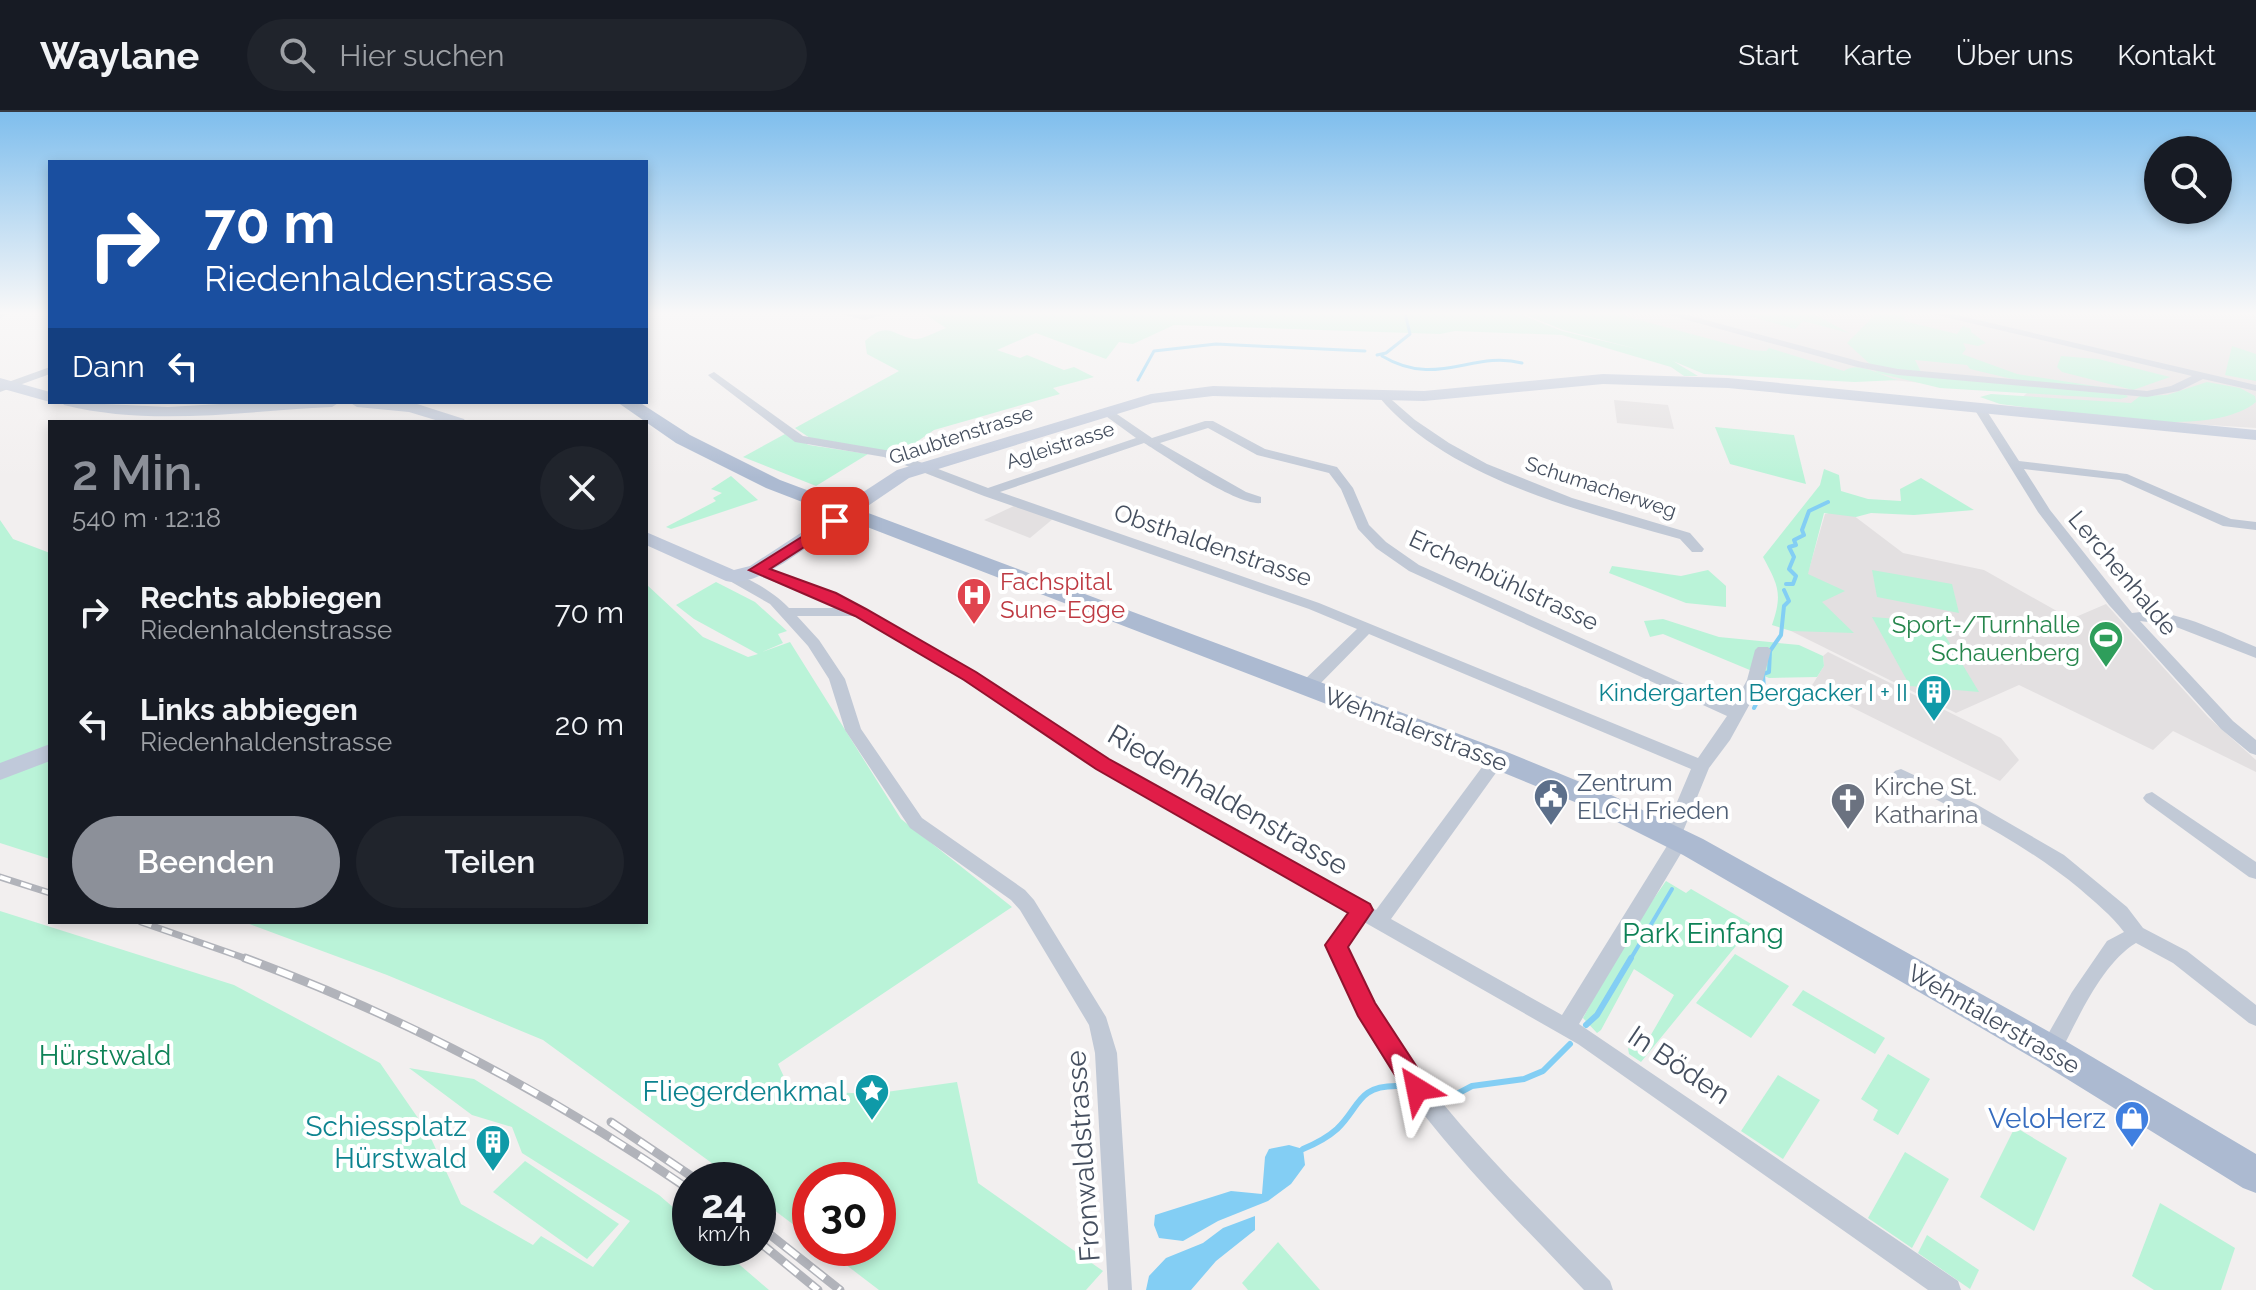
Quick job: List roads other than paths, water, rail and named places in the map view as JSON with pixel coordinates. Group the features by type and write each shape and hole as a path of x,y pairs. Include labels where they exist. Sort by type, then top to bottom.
{"main road":[{"name":"Wehntalerstrasse","path":"629,404 720,459 773,484 1497,759 1676,837 2050,1050 2256,1175"}],"street":[{"path":"1877,368 2147,394 2164,392 2200,376"},
{"path":"2166,368 2256,388"},
{"path":"3,386 48,371"},
{"name":"Obsthaldenstrasse","path":"714,375 799,439 887,454 989,493 1325,610 1701,766"},
{"name":"Glaubtenstrasse","path":"844,511 887,483 920,468 1151,399 1198,392 1385,397 1449,395 1584,380 1644,379 2254,434"},
{"path":"3,386 48,397"},
{"name":"Schumacherweg","path":"1385,397 1406,417 1448,446 1515,480 1591,509 1689,530 1697,549"},
{"path":"81,404 164,412 298,404"},
{"path":"379,404 411,407 452,420"},
{"name":"Lerchenhalde","path":"1979,407 2074,553 2227,725 2256,749"},
{"path":"1107,412 1241,495 1256,500"},
{"name":"Erchenbühlstrasse","path":"1148,440 1209,424 1261,452 1333,470 1347,488 1363,526 1402,561 1737,714"},
{"name":"Agleistrasse","path":"989,493 998,487 1148,440"},
{"path":"2014,464 2123,477 2228,523 2256,526"},
{"path":"735,570 818,516 844,511"},
{"path":"648,539 735,570 757,570 835,521 844,511"},
{"name":"Fronwaldstrasse","path":"735,570 788,612 814,643 837,679 853,730 916,823 1018,895 1027,905 1099,1023 1106,1053 1120,1290"},
{"name":"Riedenhaldenstrasse","path":"757,570 861,612 970,676 1103,764 1371,915"},
{"path":"775,601 790,589 803,588 819,613 814,643"},
{"path":"788,612 861,612"},
{"path":"2129,618 2140,615 2160,617 2256,653"},
{"path":"1307,687 1368,627"},
{"path":"1566,1027 1676,837 1701,766 1737,714 1755,680 1763,650"},
{"path":"0,772 48,753"},
{"path":"1497,759 1371,915 1336,945 1366,1009 1391,1052 1456,1135 1601,1290"},
{"path":"1901,775 1970,808 2057,860 2120,912 2136,934 2180,957 2256,1017"},
{"path":"2152,798 2256,872"},
{"name":"In Böden","path":"1371,915 1566,1027 1650,1081 1949,1290"},
{"path":"2050,1050 2079,998 2114,947 2136,934"}],"water":[{"path":"1289,1145 1303,1149 1305,1165 1291,1184 1268,1201 1218,1221 1183,1241 1159,1238 1154,1225 1155,1215 1231,1191 1262,1194 1265,1157 1269,1149"},
{"path":"1255,1216 1255,1230 1216,1261 1191,1290 1146,1290 1149,1276 1166,1258 1203,1243 1223,1228"}],"waterway":[{"path":"1138,380 1145,368"},
{"path":"1415,368 1443,368"},
{"path":"1786,584 1793,584 1796,576 1789,569 1794,557 1789,547 1796,545 1794,540 1804,535 1802,530 1809,511 1828,502"},
{"path":"1754,708 1764,689 1763,674 1769,672 1770,651 1781,635 1784,606 1789,601 1784,590"},
{"path":"1630,960 1672,889"},
{"path":"1586,1025 1597,1015 1631,958"},
{"path":"1433,1092 1453,1096 1472,1086 1524,1079 1543,1071 1570,1044"},
{"path":"1303,1149 1337,1129 1366,1094 1396,1086"}],"railway":[{"path":"0,877 48,892"},
{"path":"147,924 250,960"},
{"path":"245,958 362,1006 475,1060 584,1122 672,1178"},
{"path":"611,1122 672,1163"},
{"path":"776,1239 840,1290"},
{"path":"776,1256 818,1290"}],"place":[{"name":"Fachspital Sune-Egge","path":"974,626"},
{"name":"Sport-/Turnhalle Schauenberg","path":"2106,669"},
{"name":"Kindergarten Bergacker I + II","path":"1934,723"},
{"name":"Zentrum ELCH Frieden","path":"1551,827"},
{"name":"Kirche St. Katharina","path":"1848,831"},
{"name":"Fliegerdenkmal","path":"872,1122"},
{"name":"VeloHerz","path":"2132,1149"},
{"name":"Schiessplatz Hürstwald","path":"493,1173"}],"park label":[{"name":"Park Einfang","path":"1703,933"},
{"name":"Hürstwald","path":"105,1055"}]}
